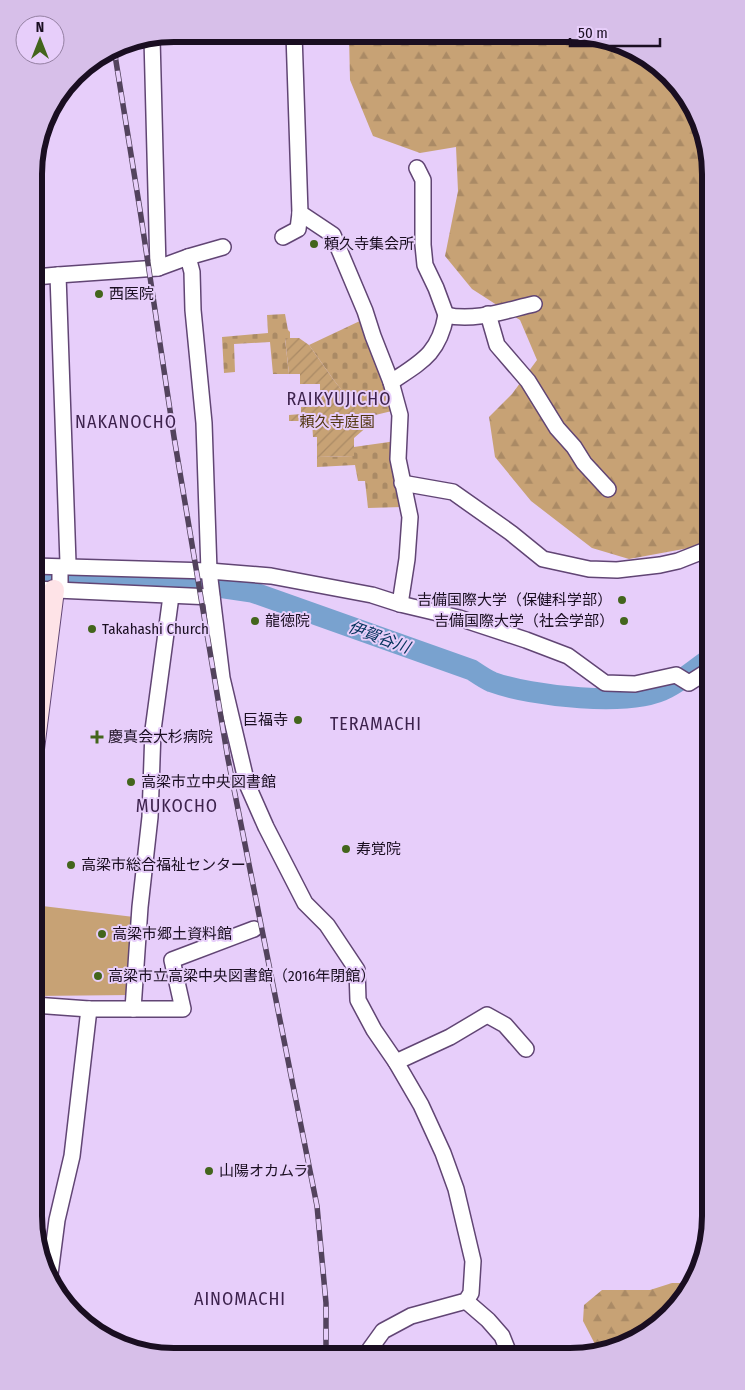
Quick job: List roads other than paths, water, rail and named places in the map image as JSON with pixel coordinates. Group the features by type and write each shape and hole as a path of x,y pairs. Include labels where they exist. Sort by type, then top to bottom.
{"street":[{"path":"283,236 298,229 300,213 294,43"},
{"path":"152,45 158,268"},
{"path":"391,382 422,361 436,346 443,333 446,315 425,265 423,245 423,180 416,168"},
{"path":"300,213 333,235 365,311 391,382 400,414 398,459 410,517 407,559 400,604"},
{"path":"43,276 158,268 188,257 223,248"},
{"path":"188,257 192,272 193,310 204,423 209,572 222,678 247,784 266,827 305,903 327,925 357,970 358,1000 374,1030 396,1062 421,1105 443,1153 456,1189 473,1260 471,1293 466,1301 411,1316 383,1331 371,1348"},
{"path":"43,677 55,581 68,563 58,275"},
{"path":"446,315 482,316 534,304"},
{"path":"488,314 497,345 528,381 557,428 574,447 584,463 608,489"},
{"path":"402,483 453,492 511,533 542,559 589,570 617,570 660,565 678,561 702,552"},
{"path":"43,572 55,581 171,596 212,595"},
{"path":"55,581 209,572 272,576 372,595 400,604 459,618 568,656 605,683 635,684 682,679 702,673"},
{"path":"132,1009 140,907 150,817 153,730 171,596"},
{"path":"43,1006 90,1009 183,1009 172,960 254,928"},
{"path":"52,1262 57,1220 72,1156 90,1009"},
{"path":"396,1062 450,1037 487,1015 505,1025 526,1049"},
{"path":"466,1301 488,1320 502,1336 507,1348"}],"waterway":[{"name":"伊賀谷川","path":"43,576 191,583 252,592 472,670 492,682 530,692 606,699 651,694 673,685 702,664"}],"railway":[{"path":"115,57 174,437 228,759 317,1206 326,1303 326,1348"}],"place":[{"name":"頼久寺集会所","path":"314,244"},
{"name":"西医院","path":"99,294"},
{"name":"吉備国際大学（保健科学部）","path":"622,600"},
{"name":"龍徳院","path":"255,621"},
{"name":"吉備国際大学（社会学部）","path":"624,621"},
{"name":"Takahashi Church","path":"92,629"},
{"name":"巨福寺","path":"298,720"},
{"name":"慶真会大杉病院","path":"97,737"},
{"name":"高梁市立中央図書館","path":"131,782"},
{"name":"寿覚院","path":"346,849"},
{"name":"高梁市総合福祉センター","path":"71,865"},
{"name":"高梁市郷土資料館","path":"102,934"},
{"name":"高梁市立高梁中央図書館（2016年閉館）","path":"98,976"},
{"name":"山陽オカムラ","path":"209,1171"}],"district":[{"name":"RAIKYUJICHO","path":"339,399"},
{"name":"NAKANOCHO","path":"126,422"},
{"name":"TERAMACHI","path":"376,724"},
{"name":"MUKOCHO","path":"177,806"},
{"name":"AINOMACHI","path":"240,1299"}],"park label":[{"name":"頼久寺庭園","path":"337,422"}]}
